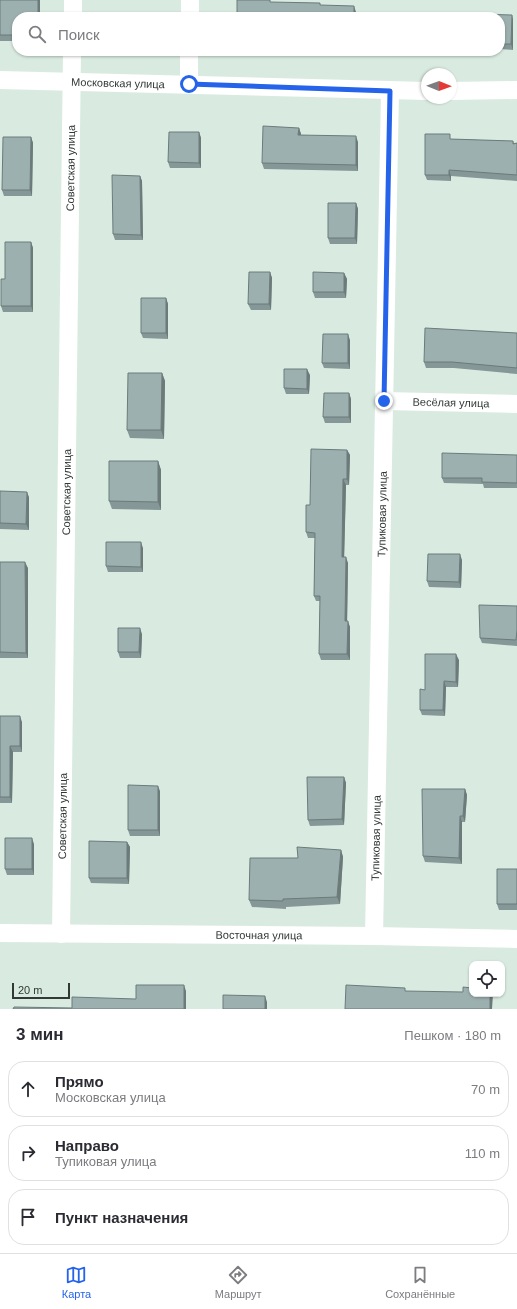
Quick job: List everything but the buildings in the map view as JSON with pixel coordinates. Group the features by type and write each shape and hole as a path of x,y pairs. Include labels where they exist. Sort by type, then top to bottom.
{"street":[{"path":"73,0 73,12"},
{"path":"190,0 190,12"},
{"name":"Советская улица","path":"61,934 72,56"},
{"path":"189,84 190,56"},
{"name":"Московская улица","path":"0,80 421,91"},
{"path":"457,91 517,90"},
{"name":"Тупиковая улица","path":"374,936 390,91"},
{"name":"Весёлая улица","path":"384,401 517,404"},
{"name":"Восточная улица","path":"0,933 374,936 517,939"}],"route":[{"path":"189,84 390,91 384,401"}]}
